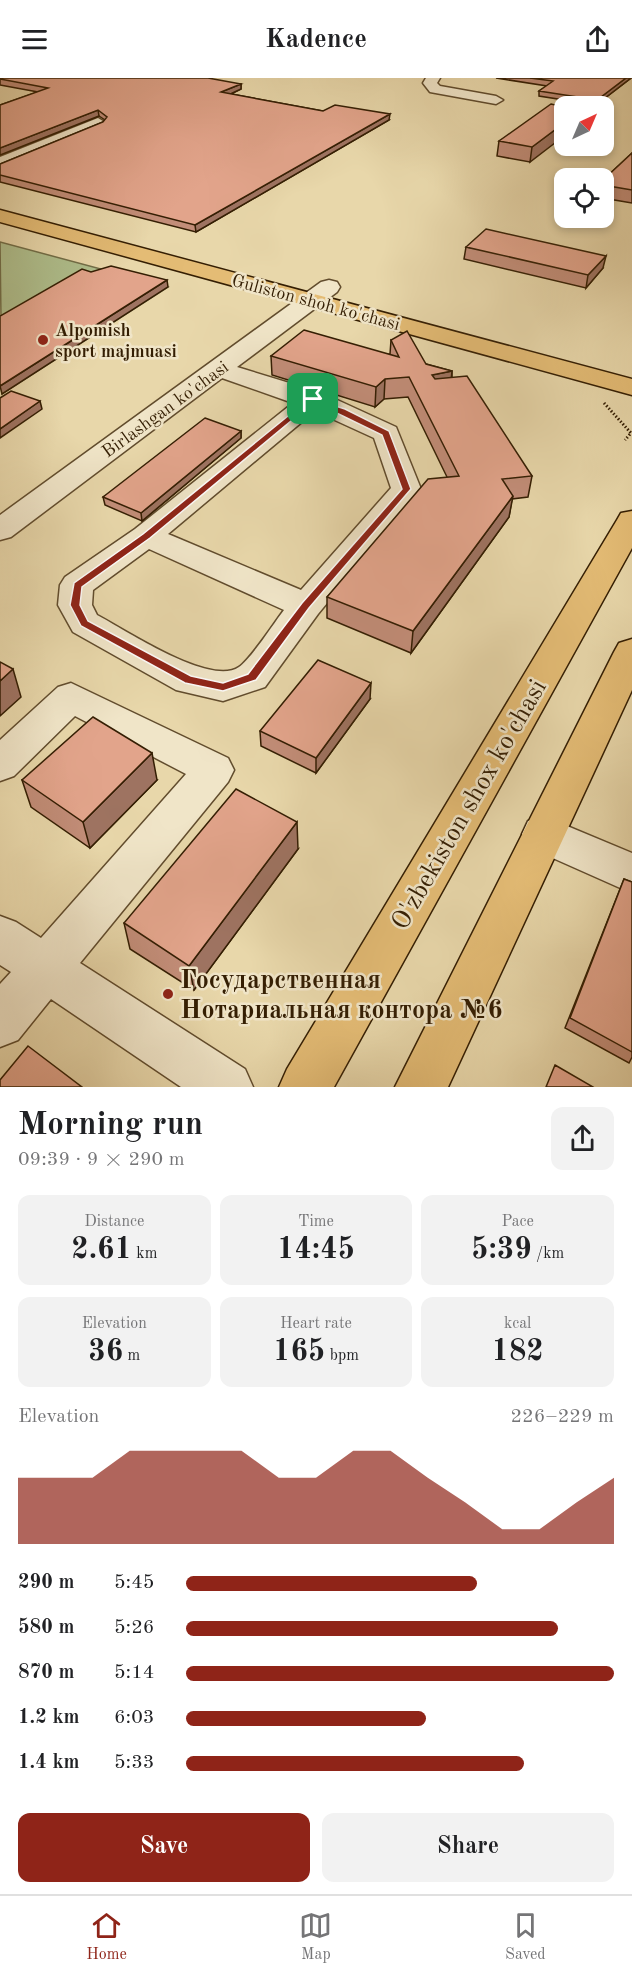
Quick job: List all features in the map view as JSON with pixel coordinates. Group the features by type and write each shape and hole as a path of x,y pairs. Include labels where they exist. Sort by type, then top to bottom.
{"main road":[{"name":"Guliston shoh ko'chasi","path":"0,200 632,387"},
{"name":"Guliston shoh ko'chasi","path":"0,216 320,294 632,366"},
{"name":"O'zbekiston shox ko'chasi","path":"305,1087 632,520"},
{"path":"420,1087 632,652"}],"street":[{"path":"433,78 430,83 435,88 496,100"},
{"path":"0,163 98,123"},
{"name":"Birlashgan ko'chasi","path":"0,530 320,294"},
{"path":"218,369 313,399 386,433 406,489 306,606 252,677 223,687 189,680 84,623 75,605 77,585 146,536 313,399"},
{"path":"146,536 306,606"},
{"path":"0,765 71,697 214,770 0,1022"},
{"path":"543,834 627,871"},
{"path":"0,938 227,1087"}],"path":[{"path":"604,402 631,433 625,440"}],"green space":[{"name":"Alpomish sport majmuasi","path":"0,242 168,287 2,394"}],"building":[{"path":"0,78 208,78 241,84 221,92 323,111 335,105 390,114 195,225 0,175 0,164 103,122 107,117 98,110 0,148 0,105 48,88"},
{"path":"530,78 626,78 602,96 571,96 539,91 553,81"},
{"path":"551,104 554,105 554,130 532,147 499,141"},
{"path":"632,153 632,190 614,187 614,170"},
{"path":"486,229 606,256 588,275 466,247"},
{"name":"Alpomish sport majmuasi","path":"111,266 167,280 0,386 0,316 82,269 91,272"},
{"path":"304,330 399,357 391,340 407,331 426,364 452,371 432,375 435,379 467,376 532,476 502,479 513,496 413,631 327,597 428,479 459,476 409,377 385,379 376,387 271,356"},
{"path":"11,391 40,401 0,429 0,398"},
{"path":"205,418 241,431 141,513 103,497"},
{"path":"318,660 371,683 316,758 260,731"},
{"path":"0,662 13,669 0,681"},
{"path":"93,717 152,753 83,822 22,780"},
{"path":"236,789 297,822 189,966 124,923"},
{"path":"624,879 632,882 632,1052 570,1018"},
{"path":"28,1046 82,1087 0,1087 0,1080"},
{"path":"555,1065 593,1087 546,1087"}],"place":[{"name":"Alpomish sport majmuasi","path":"43,340"},
{"name":"Государственная Нотариальная контора №6","path":"168,994"}],"route":[{"path":"313,399 386,433 406,489 306,606 252,677 223,687 189,680 84,623 75,605 77,585 146,536 313,399"}]}
